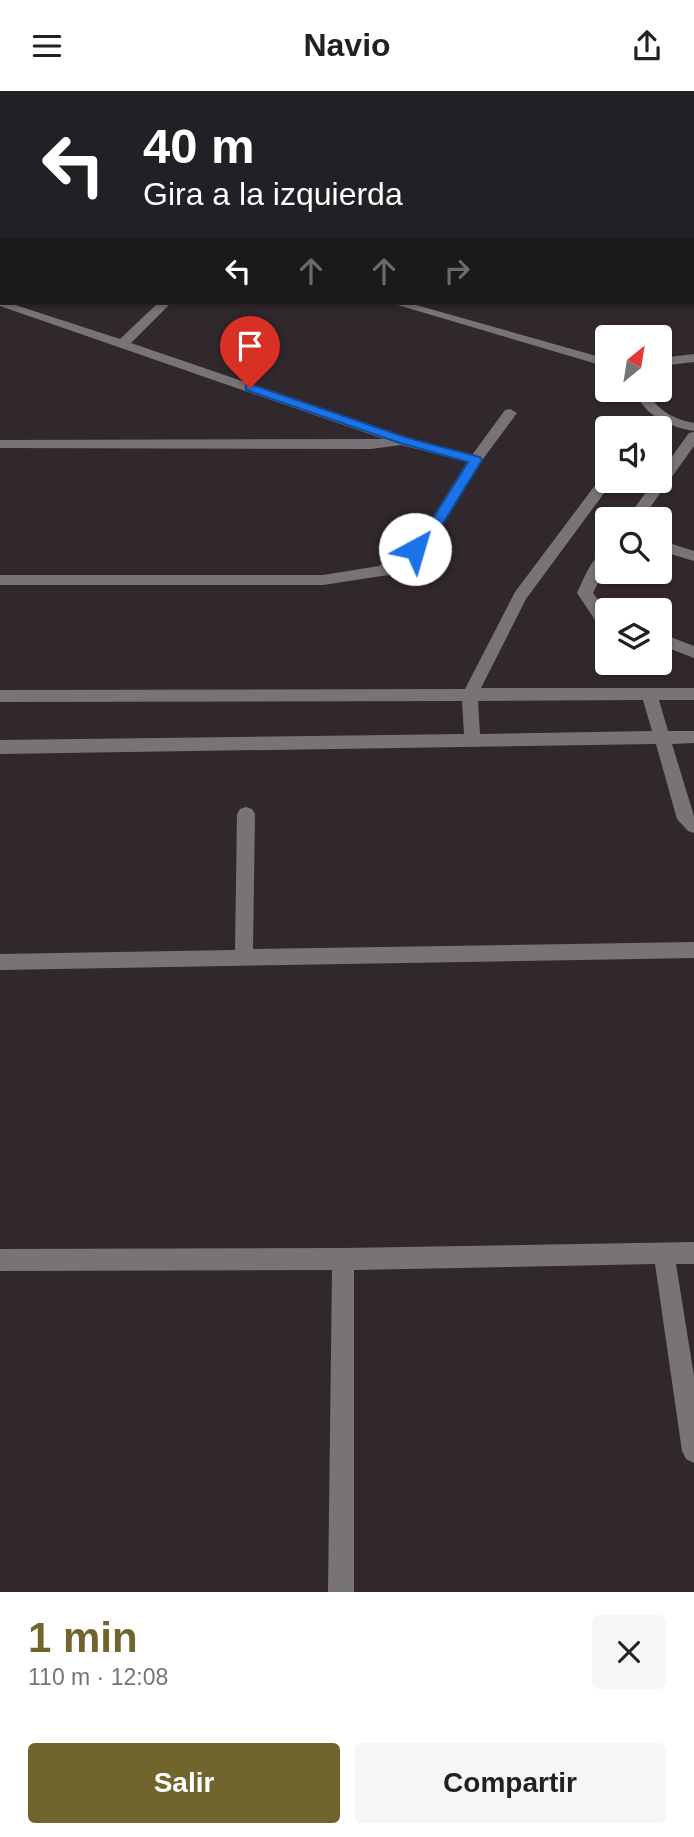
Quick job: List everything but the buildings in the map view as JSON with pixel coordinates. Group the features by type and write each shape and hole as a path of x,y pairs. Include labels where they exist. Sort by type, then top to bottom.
{"street":[{"path":"10,305 404,440 475,460"},
{"path":"122,344 163,305"},
{"path":"404,305 595,360"},
{"path":"672,361 694,358"},
{"path":"0,580 323,580 383,571 426,540 475,460 510,413"},
{"path":"672,424 694,427"},
{"path":"642,507 694,436"},
{"path":"0,444 371,445 404,440"},
{"path":"472,740 470,695 520,596 597,493"},
{"path":"672,549 694,556"},
{"path":"595,571 585,593 595,609"},
{"path":"672,644 694,652"},
{"path":"649,694 686,819 694,826"},
{"path":"0,696 694,694"},
{"path":"0,747 694,737"},
{"path":"244,958 246,814"},
{"path":"0,962 694,950"},
{"path":"0,1260 343,1259 694,1253"},
{"path":"664,1254 694,1451"},
{"path":"341,1592 343,1259"}],"route":[{"path":"250,388 404,440 475,460 426,540 415,549"}]}
